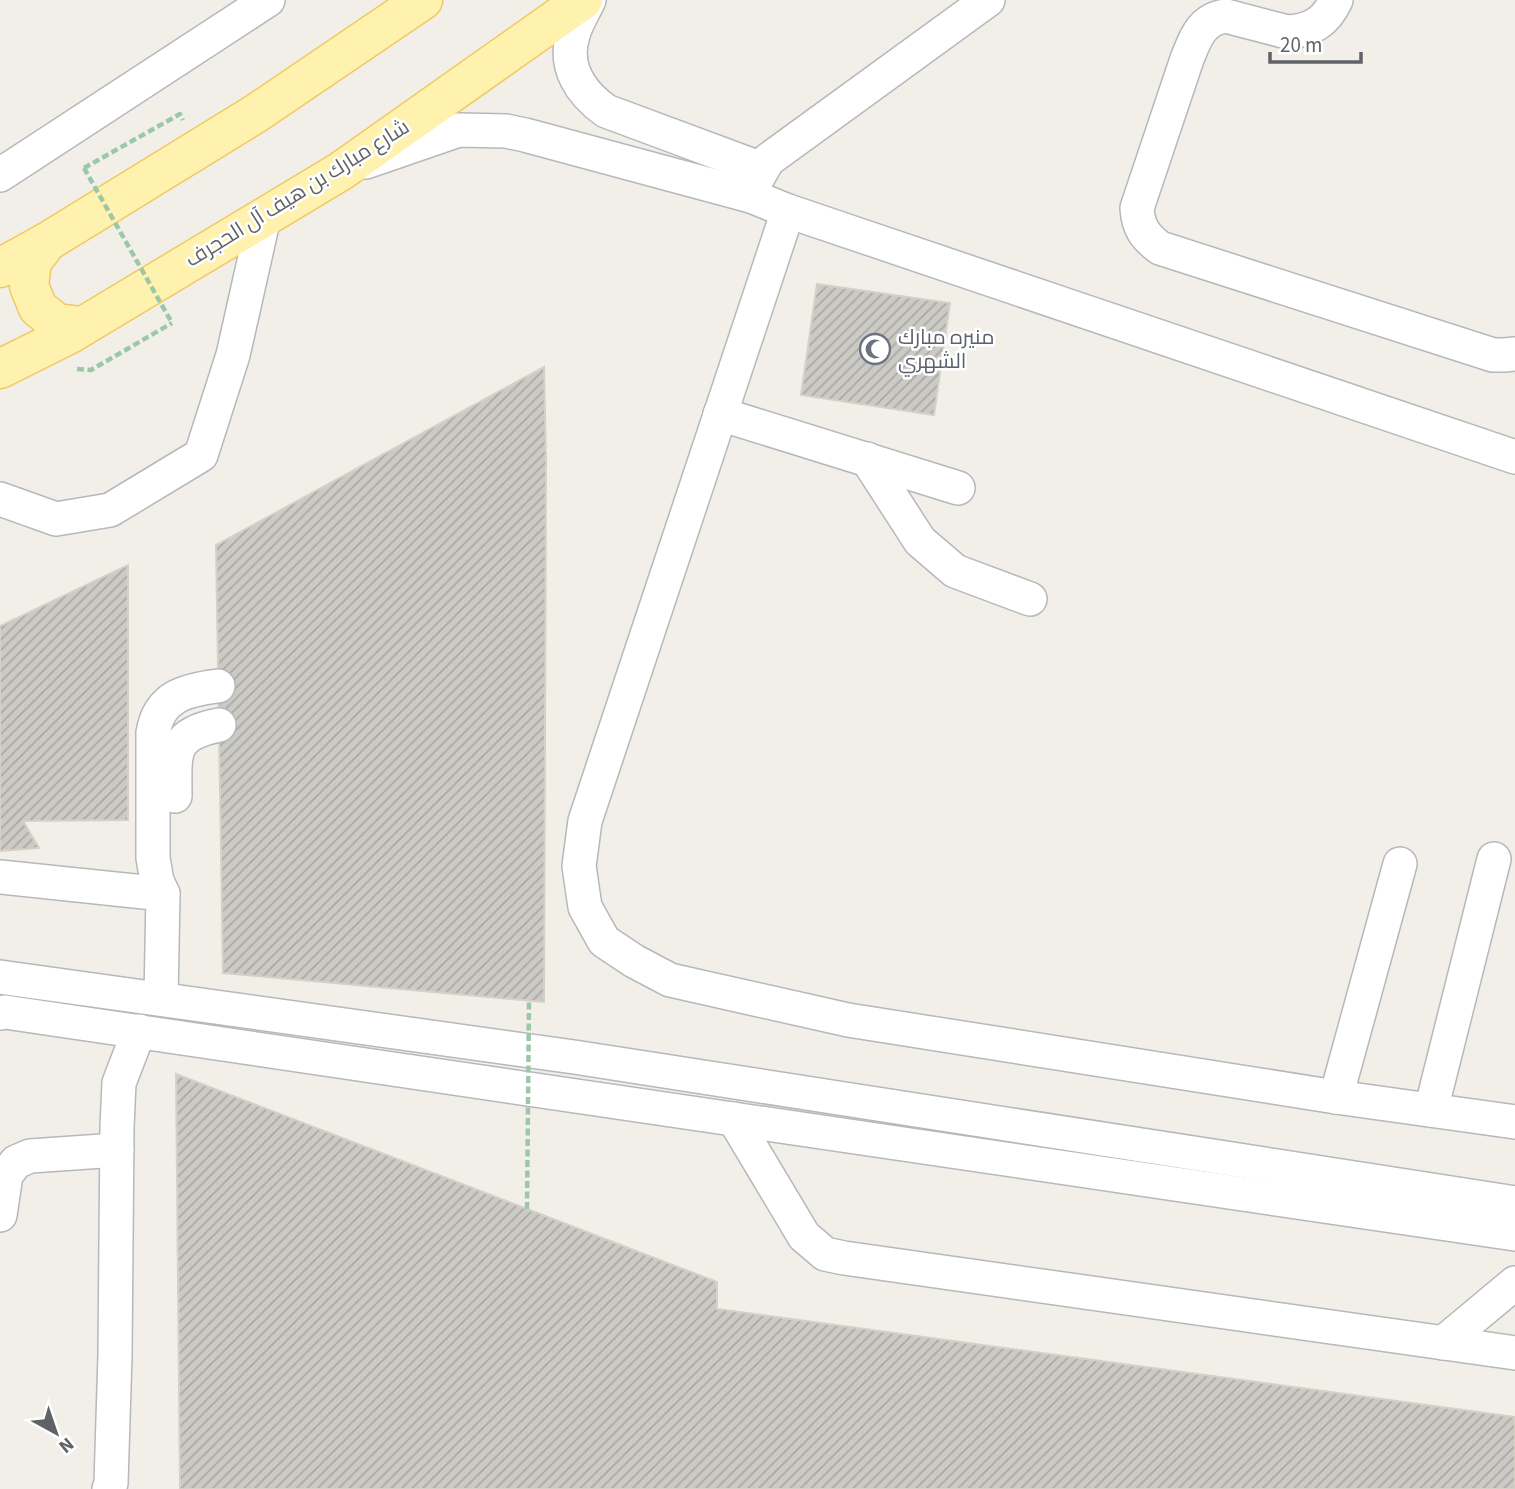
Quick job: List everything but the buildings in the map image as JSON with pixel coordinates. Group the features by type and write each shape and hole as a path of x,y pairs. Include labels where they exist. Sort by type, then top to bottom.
{"main road":[{"path":"0,268 255,114 423,0"},
{"name":"شارع مبارك بن هيف آل الحجرف","path":"0,369 61,339 341,171 583,0"},
{"path":"47,242 32,262 29,286 38,308 57,323 81,327"}],"lane":[{"path":"0,175 268,0"},
{"path":"589,0 573,36 570,56 577,82 590,100 606,111 757,182 788,211 1515,457"},
{"path":"757,182 768,160 988,0"},
{"path":"1209,0 1137,208 1141,229 1149,240 1160,248 1493,355 1515,354"},
{"path":"1196,36 1207,23 1216,17 1226,16 1287,32 1306,30 1326,18 1336,0"},
{"path":"341,171 459,130 482,130 506,131 757,182"},
{"path":"788,211 585,821 579,866 585,907 604,941 670,980 848,1020 1336,1097 1515,1122"},
{"path":"0,499 56,519 110,510 201,455 233,355 264,217"},
{"path":"720,414 958,488"},
{"path":"867,459 920,541 955,571 1030,599"},
{"path":"161,999 163,894 157,881 153,858 154,724 163,707 177,695 199,688 218,686"},
{"path":"163,894 170,881 175,858 176,753 185,737 219,725"},
{"path":"1431,1110 1494,859"},
{"path":"1336,1097 1400,864"},
{"path":"0,877 163,894"},
{"path":"0,977 574,1057 1515,1203"},
{"path":"0,1013 139,1031 1515,1234"},
{"path":"109,1489 115,1355 119,1083 139,1031"},
{"path":"734,1119 804,1236 825,1254 1515,1353"},
{"path":"0,1215 6,1175 16,1162 30,1156 117,1150"},
{"path":"1443,1343 1515,1283"}],"path":[{"path":"90,370 172,323 84,169 180,114"},
{"path":"527,1209 529,1001"}],"place":[{"name":"منيره مبارك الشهري","path":"875,349"}]}
